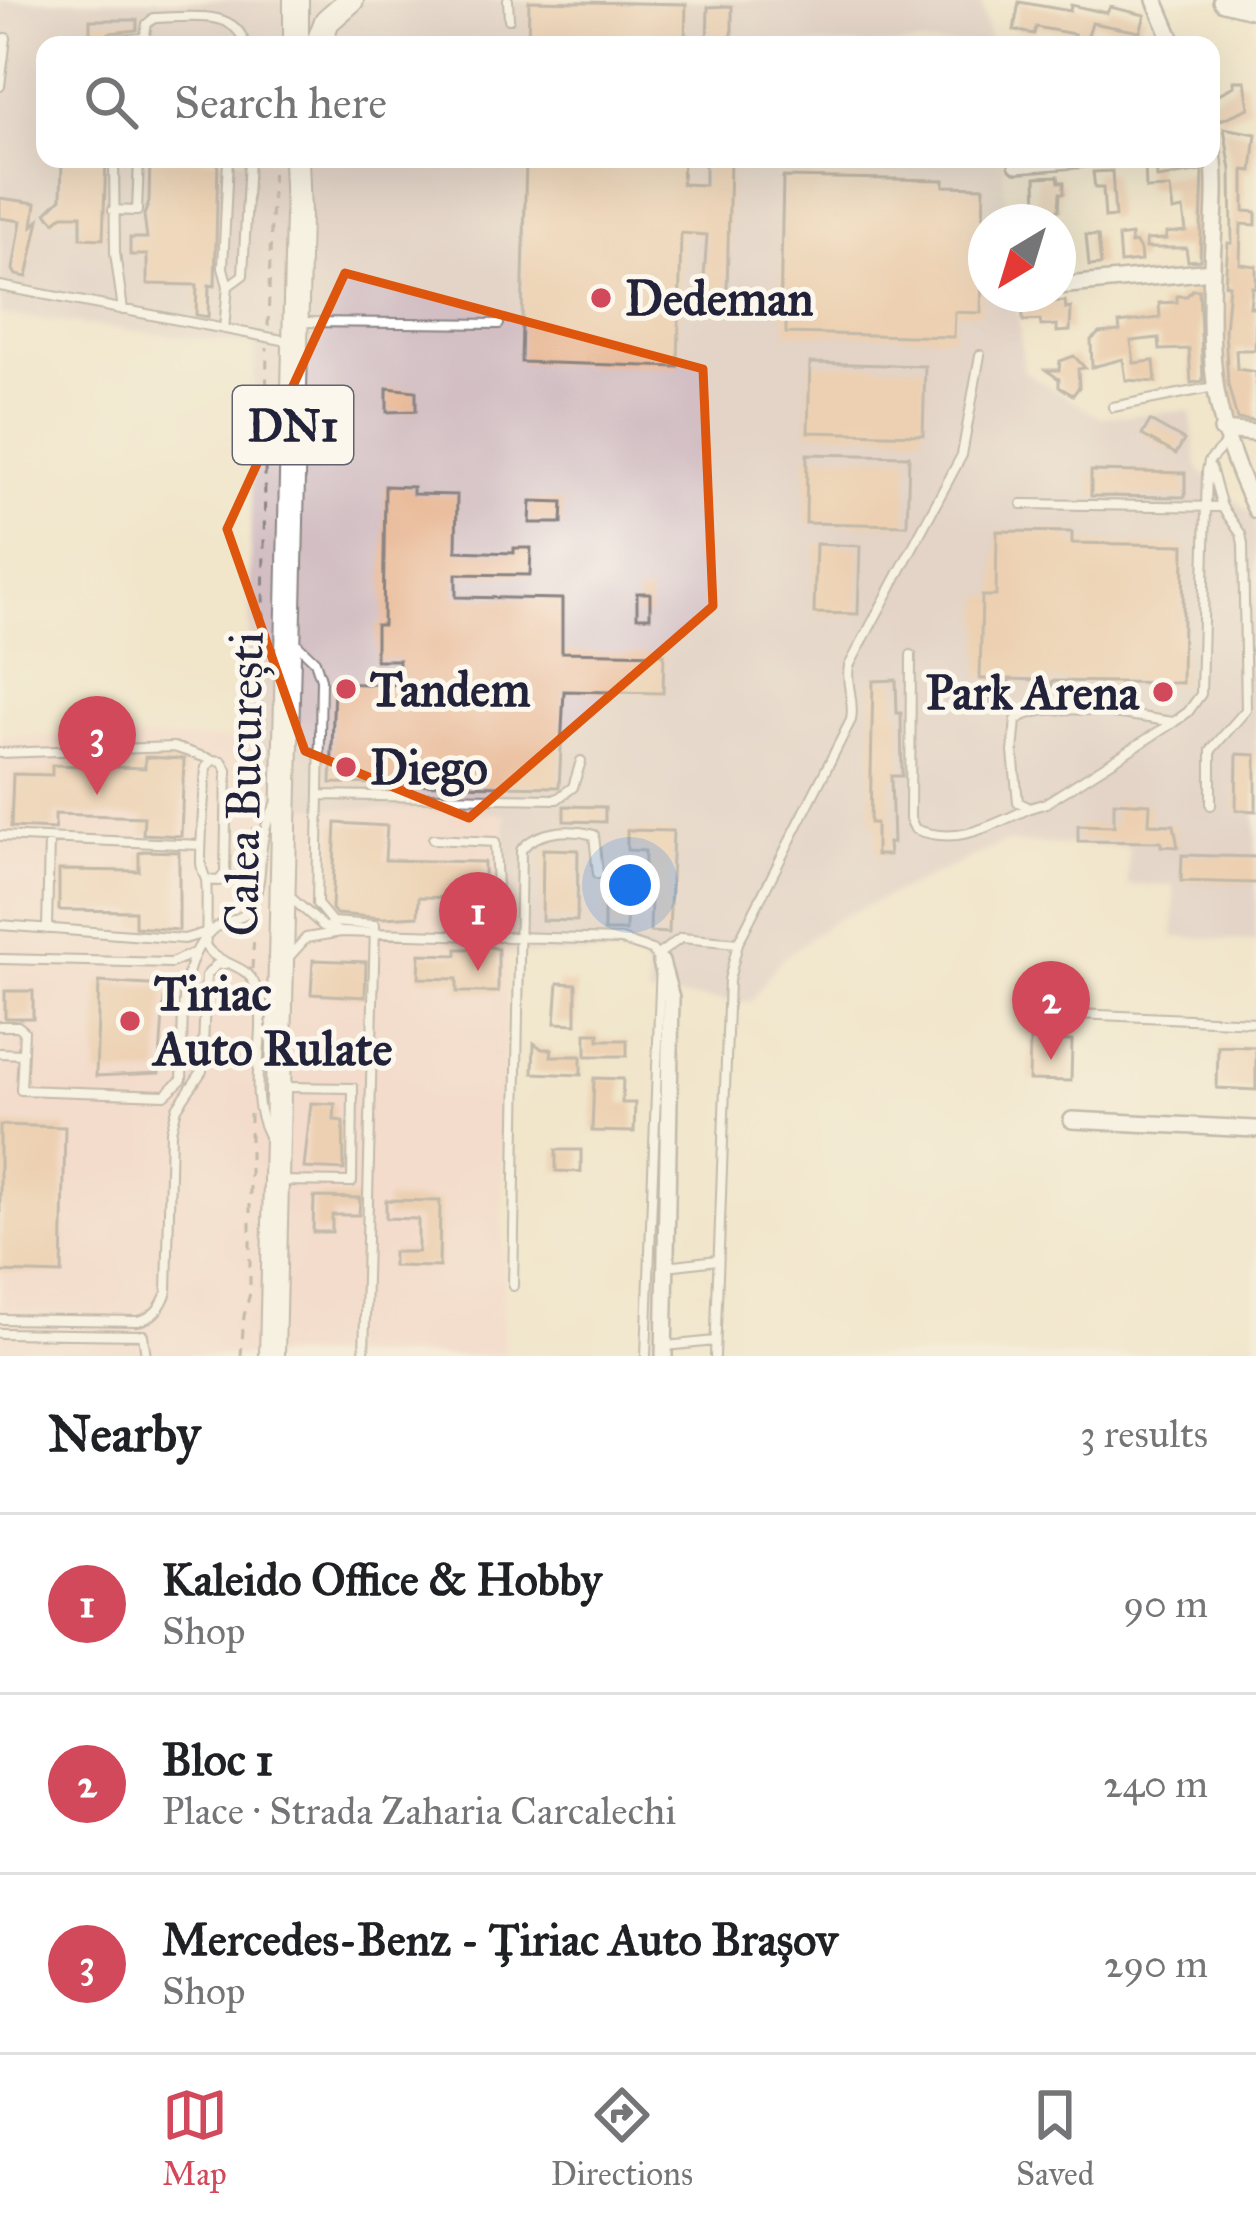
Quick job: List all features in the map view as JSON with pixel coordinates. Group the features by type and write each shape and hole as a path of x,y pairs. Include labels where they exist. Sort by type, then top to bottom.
{"main road":[{"path":"297,36 300,0 323,9 346,3"},
{"path":"321,36 327,21 346,3"},
{"name":"Calea București","path":"272,1356 300,168"}],"street":[{"path":"1155,0 1170,36"},
{"path":"1224,0 1256,8"},
{"path":"1212,168 1214,387 1224,436 1256,510"},
{"path":"1076,284 1211,271"},
{"path":"1224,436 1256,434"},
{"path":"658,959 671,998 662,1091 664,1351"},
{"path":"1072,1120 1256,1129"}],"lane":[{"path":"508,0 509,19"},
{"path":"144,36 154,18 220,18 233,23 244,36"},
{"path":"0,86 6,38"},
{"path":"114,168 123,310"},
{"path":"113,210 137,211 139,168"},
{"path":"224,329 228,168"},
{"path":"228,286 243,275 249,168"},
{"path":"0,286 267,337 499,325"},
{"path":"715,1356 729,980 738,943 850,720 854,705 849,666 962,454 980,356"},
{"path":"1113,407 1214,387"},
{"path":"911,655 910,819 915,829 928,835 961,837 1046,803 1174,722 1201,694 1210,460 1224,436"},
{"path":"1210,460 1222,507 1244,544 1246,710 1211,750 1211,805"},
{"path":"1022,504 1222,507"},
{"path":"289,637 315,661 321,679 317,904 332,922 375,925 364,1356"},
{"path":"1030,808 1018,802 1013,765 1016,720 1026,712 1065,710 1174,722"},
{"path":"0,753 174,747 222,761 227,770 225,873 219,881 206,880"},
{"path":"213,760 206,767 201,845 204,914 210,932 207,950 248,974 258,999 257,1108 277,1152"},
{"path":"319,795 557,799 573,787 581,761"},
{"path":"0,925 184,939 235,922 250,910 258,889 263,831 285,792"},
{"path":"513,1286 520,850 544,834 587,832 594,835 598,874"},
{"path":"0,836 201,845"},
{"path":"47,929 50,839"},
{"path":"433,839 495,842 499,938"},
{"path":"282,884 300,908 323,926 341,932"},
{"path":"0,959 171,963 190,958 210,932"},
{"path":"280,980 296,946 306,938 341,932 621,940 652,950 658,959 681,938 738,943"},
{"path":"0,1026 21,1028 21,1090 165,1095 182,1079 186,979 197,951"},
{"path":"0,1319 138,1322 149,1319 163,1303 173,1117 202,1071 206,976 216,965 226,964"},
{"path":"1033,1012 1256,1022"},
{"path":"0,1053 22,1054"},
{"path":"276,1181 352,1182 353,1088 278,1087"},
{"path":"646,1356 662,1091"},
{"path":"666,1266 716,1260"},
{"path":"0,1333 145,1335 146,1356"},
{"path":"664,1351 716,1341"}],"path":[{"path":"250,857 261,745 273,168"},
{"path":"248,974 256,957 256,917 250,910"},
{"path":"242,1356 250,1293 250,1111"}],"highlighted area":[{"path":"345,273 703,369 713,606 469,818 305,751 227,529"}],"shaded area":[{"path":"0,0 980,0 989,36 36,36 36,168 1003,168 1006,204 968,204 968,312 1018,312 1024,371 1099,417 1190,411 1198,469 1256,518 1256,941 1174,937 1174,886 1127,885 1129,847 1004,843 831,922 779,961 751,1002 648,996 648,972 642,961 623,954 508,954 505,813 307,807 247,740 254,346 0,314"},
{"path":"0,735 247,740 307,807 505,813 504,1356 0,1356"}],"building":[{"path":"529,1 686,4 685,36 528,36"},
{"path":"1019,2 1070,11 1071,5 1107,13 1110,7 1145,15 1140,32 1092,23 1088,36 1036,27 1034,34 1014,30"},
{"path":"732,6 732,36 707,36 708,7"},
{"path":"90,20 137,20 137,30 90,36"},
{"path":"1234,81 1245,81 1249,108 1221,120 1220,93 1234,86"},
{"path":"1224,128 1256,134 1252,171 1244,170 1244,211 1256,212 1256,225 1241,224 1240,264 1256,266 1250,307 1256,307 1255,350 1236,350 1237,369 1256,372 1256,421 1237,419 1228,384 1229,285 1225,284 1228,243 1232,243 1231,170"},
{"path":"62,168 106,168 103,239 81,238 81,215 63,215 55,222 46,213 61,198"},
{"path":"150,168 218,168 215,286 209,285 208,317 196,315 197,285 147,284 147,255 130,255 130,238 147,238 144,215"},
{"name":"Dedeman","path":"526,168 683,168 682,184 705,185 705,168 730,168 727,293 703,292 707,235 681,233 678,367 521,362"},
{"path":"1145,168 1156,168 1157,178 1203,171 1200,260 1188,261 1186,248 1146,248 1146,240 1186,231 1183,209 1173,211 1170,188 1146,189"},
{"path":"1112,171 1115,217 1105,218 1103,188 1095,188 1093,172"},
{"path":"1058,176 1064,182 1059,204 1037,204 1036,177"},
{"path":"783,177 944,180 944,186 984,187 984,204 968,204 968,312 981,313 955,312 954,337 786,333 786,315 780,315"},
{"path":"0,198 36,203 33,226 39,220 27,277 13,270 21,221 0,218"},
{"path":"1086,235 1098,236 1101,265 1089,266"},
{"path":"1131,235 1141,261 1120,263 1118,237"},
{"path":"1199,290 1203,381 1191,383 1189,349 1160,350 1159,338 1131,341 1134,363 1154,361 1156,382 1126,380 1123,359 1092,367 1091,340 1099,333 1120,331 1119,323 1160,318 1159,303 1177,302 1177,296 1187,296"},
{"path":"1022,312 1071,312 1070,331 1057,332 1057,325 1041,326 1040,320 1023,321"},
{"path":"1074,356 1085,368 1078,369 1079,387 1073,395 1059,387 1059,379 1046,370 1059,370 1060,361"},
{"path":"810,363 925,366 923,435 808,432"},
{"path":"387,388 416,391 416,411 387,412"},
{"path":"1150,421 1184,440 1176,454 1142,435"},
{"path":"807,454 909,456 907,525 806,523"},
{"path":"1091,471 1185,473 1185,497 1091,496"},
{"path":"385,486 413,487 413,494 457,495 456,551 514,553 514,548 531,548 530,575 456,574 456,597 562,599 562,652 664,654 663,693 564,691 559,787 331,783 334,683 398,685 399,660 376,660 376,625 383,625"},
{"path":"531,501 563,502 562,523 530,523"},
{"path":"997,531 1072,532 1072,543 1184,545 1182,683 1052,681 1052,691 1037,691 1037,680 1009,679 1009,707 991,711 992,679 980,679 982,596 996,596"},
{"path":"816,544 860,546 858,614 814,613"},
{"path":"637,593 650,593 650,617 637,617"},
{"path":"896,680 902,776 891,776 893,843 888,843 889,855 876,855 876,823 870,823 873,681"},
{"path":"1237,754 1256,755 1256,811 1236,810"},
{"path":"145,757 184,759 181,836 143,834 144,817 55,814 55,829 11,827 13,774 52,775 52,765 145,768"},
{"path":"1114,802 1150,804 1149,824 1174,825 1178,847 1161,846 1161,842 1078,841 1078,825 1114,826"},
{"path":"564,806 605,807 605,822 564,821"},
{"path":"336,823 387,826 385,860 484,862 484,898 419,897 418,916 336,914 332,909"},
{"path":"627,830 673,831 669,933 650,932 651,898 644,898 645,851 627,850"},
{"path":"543,849 578,850 577,921 542,920"},
{"path":"143,851 179,852 179,930 135,927 135,911 59,910 59,870 139,871"},
{"path":"1182,855 1256,857 1256,883 1181,881"},
{"path":"604,894 627,894 626,931 604,931"},
{"path":"480,944 498,949 498,992 457,992 457,979 419,978 420,954 457,955 457,949 480,949"},
{"path":"313,960 366,962 365,997 311,994"},
{"name":"Tiriac Auto Rulate","path":"99,982 165,986 159,1073 96,1076"},
{"path":"558,983 576,984 576,1024 555,1023"},
{"path":"5,991 33,991 33,1018 5,1018"},
{"path":"586,1033 599,1033 599,1040 627,1040 627,1056 586,1056"},
{"path":"1030,1040 1072,1041 1071,1081 1029,1080"},
{"path":"534,1043 552,1049 551,1056 581,1056 581,1075 533,1073"},
{"path":"1218,1046 1256,1047 1256,1090 1217,1088"},
{"path":"594,1078 623,1079 622,1103 635,1103 634,1132 592,1131"},
{"path":"311,1103 335,1104 334,1120 343,1121 344,1170 304,1168"},
{"path":"0,1125 65,1127 62,1274 0,1272"},
{"path":"556,1150 581,1150 581,1172 556,1171"},
{"path":"314,1197 360,1198 359,1215 332,1215 332,1232 313,1232"},
{"path":"386,1200 440,1201 439,1267 393,1266 393,1252 418,1252 418,1219 386,1218"}],"place":[{"name":"Dedeman","path":"601,298"},
{"name":"Tandem","path":"346,689"},
{"name":"Park Arena","path":"1163,692"},
{"name":"Diego","path":"346,767"},
{"name":"Mercedes-Benz - Țiriac Auto Brașov","path":"97,795"},
{"name":"Kaleido Office & Hobby","path":"478,971"},
{"name":"Tiriac Auto Rulate","path":"130,1021"},
{"name":"Bloc 1","path":"1051,1060"}]}
